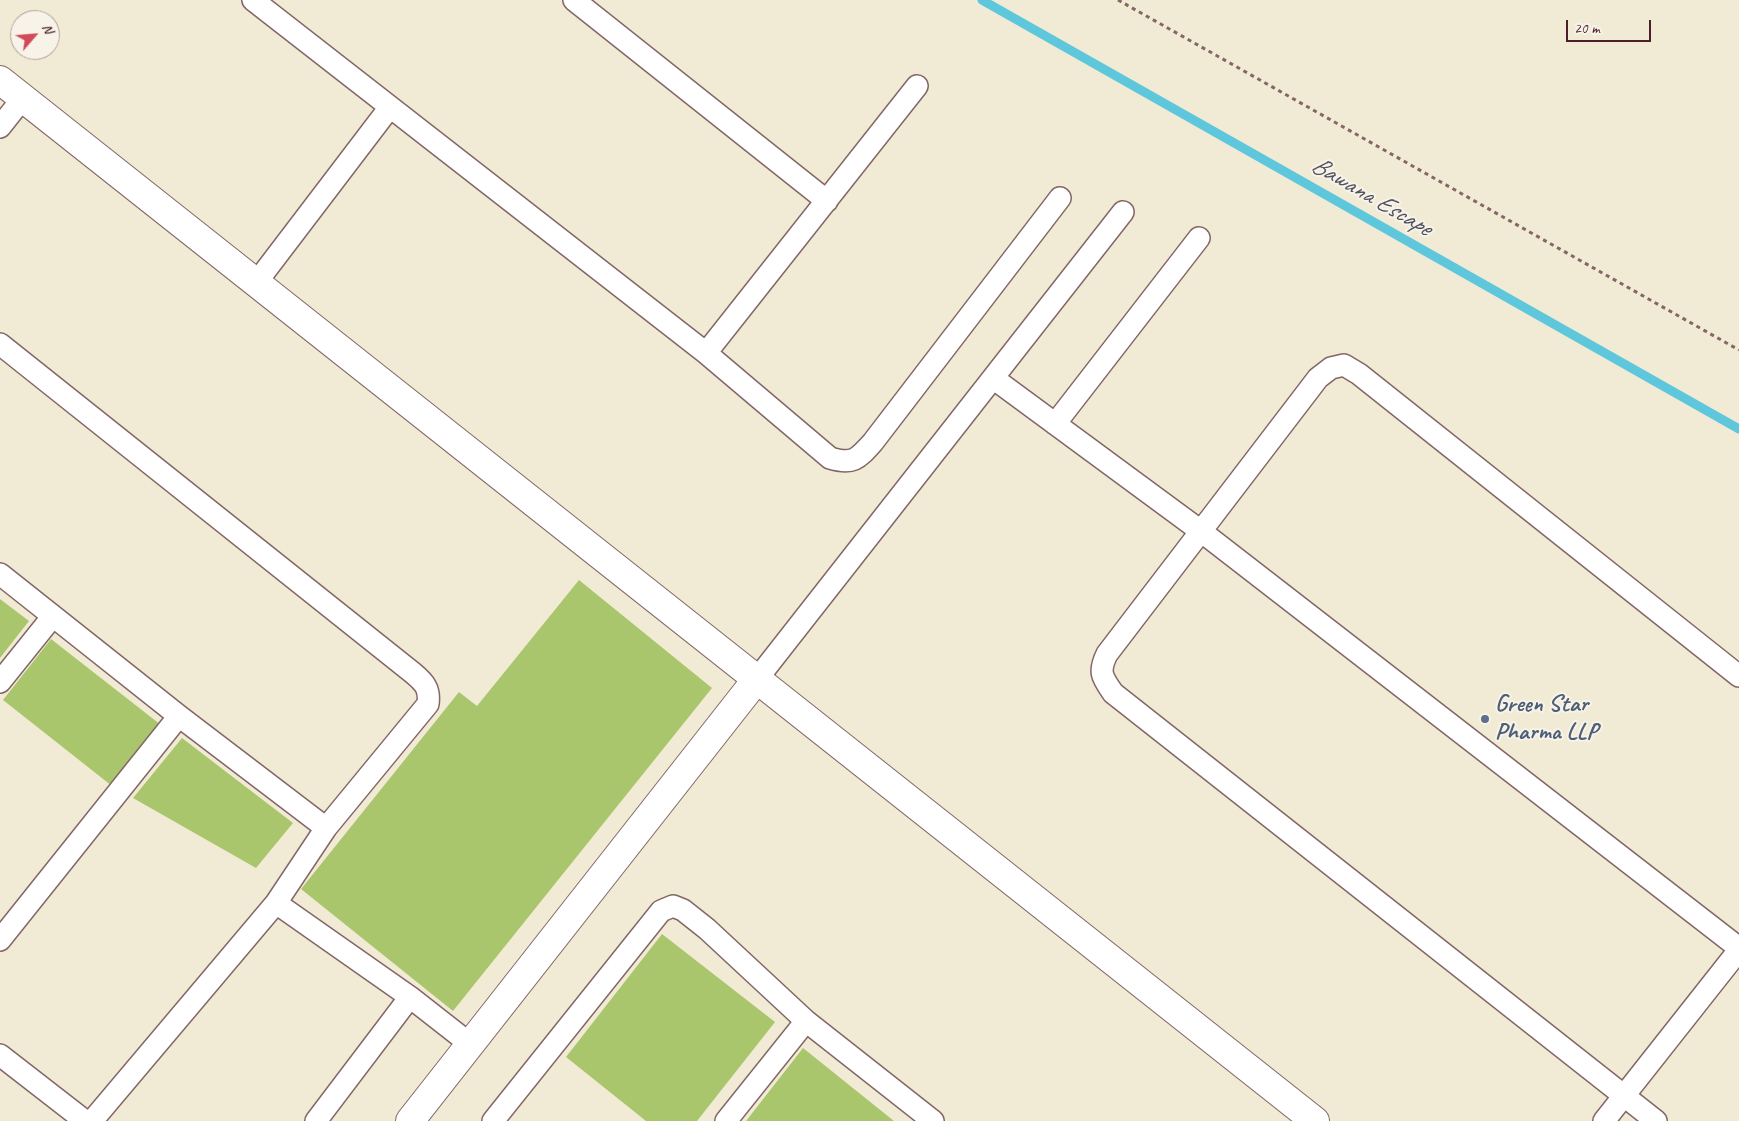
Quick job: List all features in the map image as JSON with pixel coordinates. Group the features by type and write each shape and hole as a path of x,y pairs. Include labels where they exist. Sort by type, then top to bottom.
{"street":[{"path":"253,0 706,353 830,458 844,462 855,459 873,442 1060,198"},
{"path":"574,0 827,201"},
{"path":"0,80 1315,1121"},
{"path":"706,353 917,86"},
{"path":"0,127 23,98"},
{"path":"256,283 390,107"},
{"path":"410,1121 1123,212"},
{"path":"1055,424 1199,238"},
{"path":"0,344 424,682 429,693 428,704 326,828 276,903 92,1121"},
{"path":"1656,1121 1113,693 1102,678 1102,665 1107,654 1318,378 1331,368 1344,365 1359,374 1739,676"},
{"path":"993,378 1202,532 1739,949 1604,1121"},
{"path":"0,574 179,716 326,828"},
{"path":"0,682 53,616"},
{"path":"0,940 179,716"},
{"path":"276,903 410,997 470,1044"},
{"path":"493,1121 661,911 673,906 683,910 707,929 806,1021 933,1121"},
{"path":"316,1121 410,997"},
{"path":"726,1121 806,1021"},
{"path":"0,1055 85,1121"}],"path":[{"path":"1118,0 1739,350"}],"green space":[{"path":"579,580 712,688 453,1011 301,889 459,692 477,706"},
{"path":"0,599 29,621 0,658"},
{"path":"51,639 161,725 112,786 3,700"},
{"path":"182,738 293,823 256,868 133,798"},
{"path":"662,934 775,1022 697,1121 646,1121 566,1057"},
{"path":"803,1048 894,1121 746,1121"}],"waterway":[{"name":"Bawana Escape","path":"982,0 1739,429"}],"place":[{"name":"Green Star Pharma LLP","path":"1485,719"}]}
